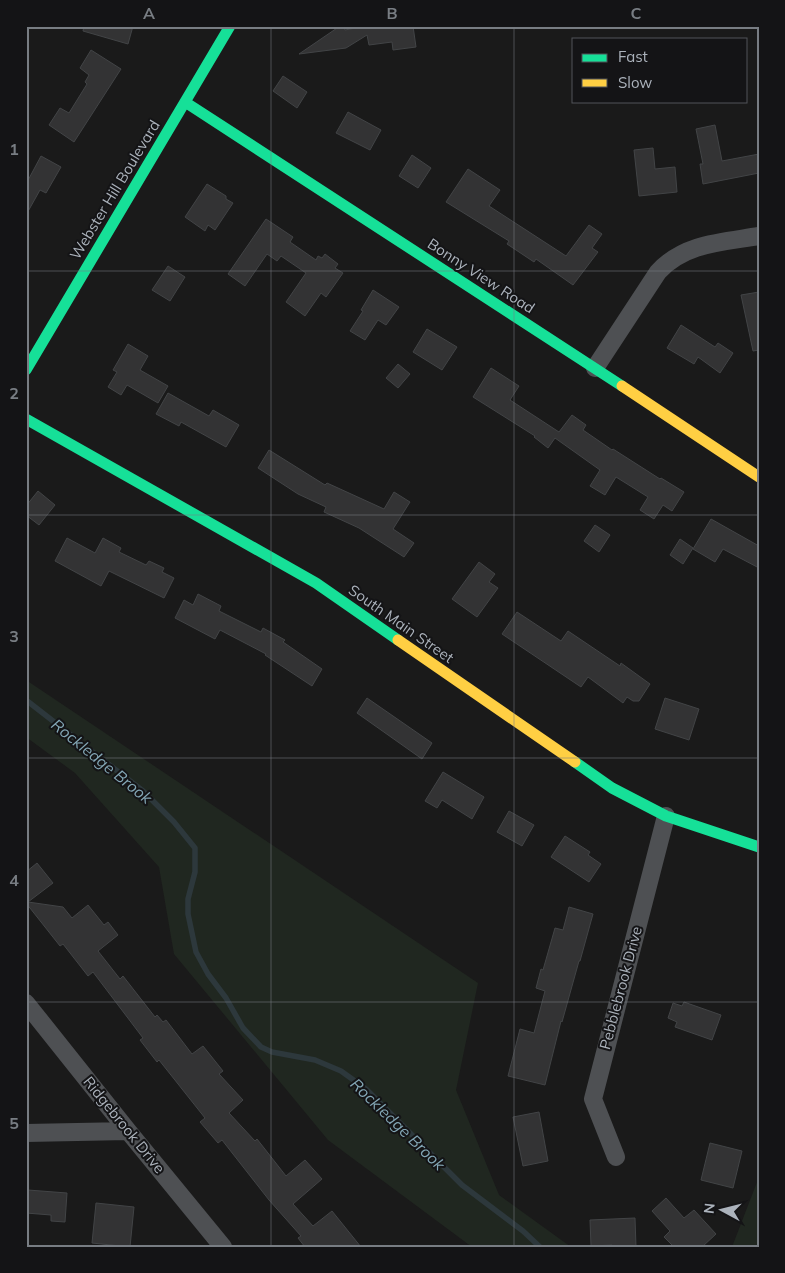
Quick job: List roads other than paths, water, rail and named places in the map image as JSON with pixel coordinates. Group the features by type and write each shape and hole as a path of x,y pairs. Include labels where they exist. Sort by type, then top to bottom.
{"street":[{"name":"Webster Hill Boulevard","path":"26,370 185,102 224,30"},
{"name":"Bonny View Road","path":"185,102 595,368 759,477"},
{"path":"595,368 658,272 670,261 679,254 698,247 759,236"},
{"name":"South Main Street","path":"26,419 316,584 612,788 666,816 759,847"},
{"name":"Pebblebrook Drive","path":"616,1157 592,1099 666,816"},
{"name":"Ridgebrook Drive","path":"26,1003 223,1247"},
{"path":"26,1133 128,1131"}],"waterway":[{"name":"Rockledge Brook","path":"26,700 143,791 174,822 195,848 195,872 188,899 188,914 196,952 243,1028 261,1047 272,1052 315,1060 341,1071 366,1089 462,1185 523,1231 540,1247"}]}
